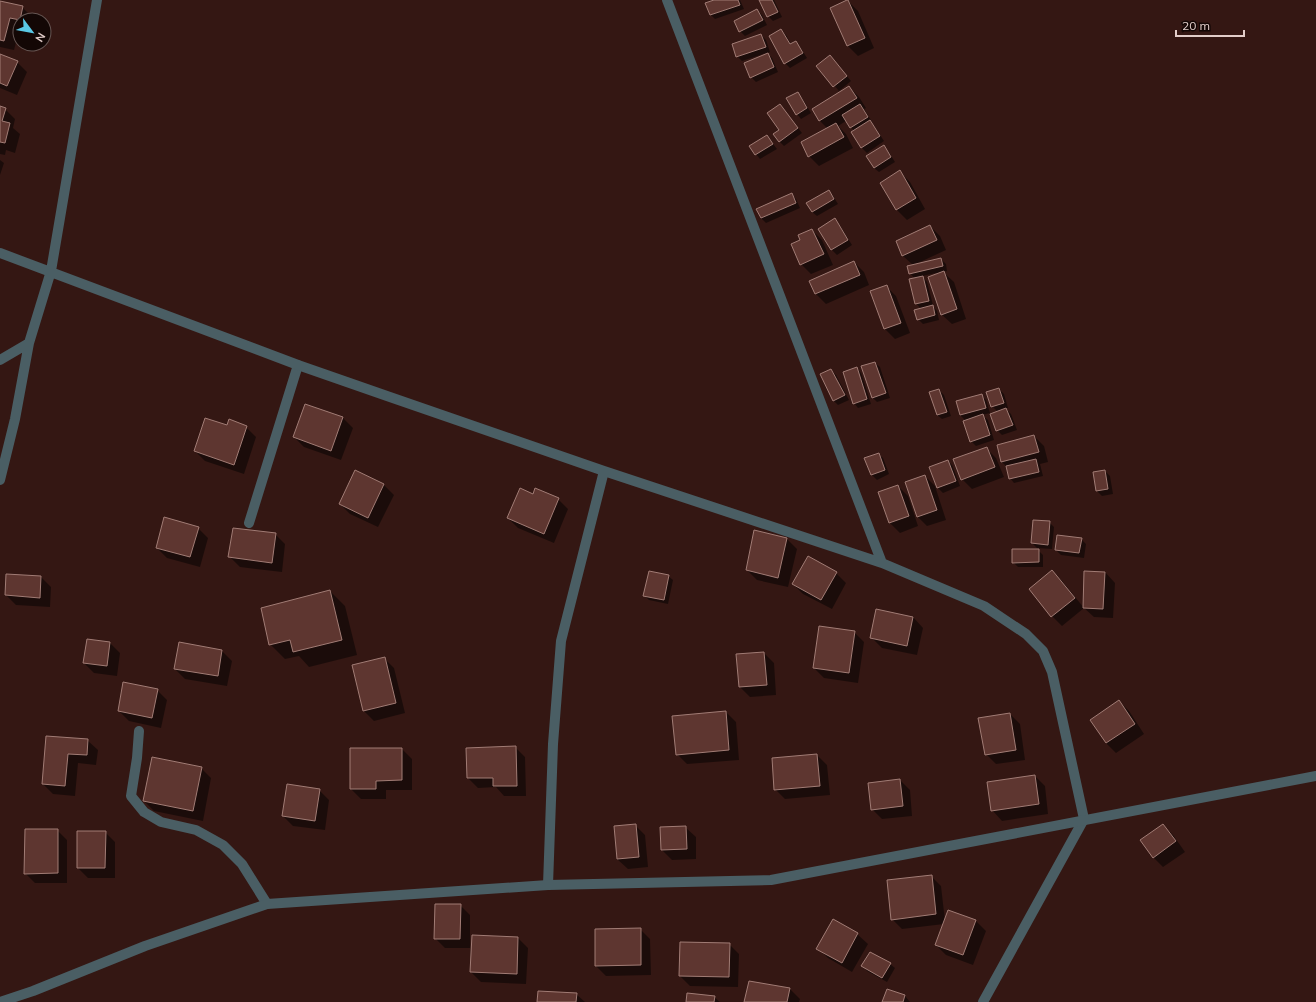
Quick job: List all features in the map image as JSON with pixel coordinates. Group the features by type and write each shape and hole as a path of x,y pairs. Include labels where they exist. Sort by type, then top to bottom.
{"street":[{"path":"0,480 15,419 29,343 51,271 97,0"},
{"path":"667,0 882,563"},
{"path":"0,253 298,365 604,471 882,563 984,606 1026,634 1043,651 1052,672 1084,819 984,1002"},
{"path":"0,360 29,343"},
{"path":"248,523 298,365"},
{"path":"548,885 553,744 561,641 604,471"},
{"path":"138,731 137,758 131,796 144,812 162,822 196,830 223,845 242,864 267,904"},
{"path":"0,1002 33,991 145,946 267,904 548,885 771,880 1084,819 1316,776"}],"building":[{"path":"714,0 738,0 740,5 710,15 705,3"},
{"path":"759,0 772,0 778,12 767,17"},
{"path":"847,0 865,38 847,46 830,8"},
{"path":"0,1 23,6 22,12 12,12 12,18 10,18 4,41 0,40"},
{"path":"757,9 763,20 739,32 734,21"},
{"path":"781,29 790,44 796,41 803,53 784,64 769,36"},
{"path":"761,34 766,47 736,57 732,44"},
{"path":"768,53 774,67 750,78 744,63"},
{"path":"0,54 18,61 7,86 0,83"},
{"path":"830,55 847,76 833,87 816,66"},
{"path":"849,86 857,98 819,121 812,109"},
{"path":"798,92 807,108 796,115 786,98"},
{"path":"780,104 798,128 779,142 773,134 779,130 767,113"},
{"path":"860,104 868,117 850,128 842,115"},
{"path":"0,106 6,108 2,121 10,123 5,143 0,142"},
{"path":"870,120 880,136 861,148 851,132"},
{"path":"836,123 844,137 808,157 801,142"},
{"path":"767,135 773,144 755,155 749,146"},
{"path":"884,145 891,157 874,168 866,156"},
{"path":"900,170 916,198 896,210 880,183"},
{"path":"829,190 834,199 812,212 806,203"},
{"path":"792,193 796,203 761,218 756,209"},
{"path":"835,218 848,240 831,250 818,229"},
{"path":"930,225 937,240 902,256 896,241"},
{"path":"812,229 824,254 800,265 791,244 800,240 798,235"},
{"path":"941,258 943,266 909,274 907,266"},
{"path":"854,261 860,275 815,294 809,281"},
{"path":"944,271 957,309 941,315 928,277"},
{"path":"923,276 929,301 915,304 909,279"},
{"path":"887,285 901,323 884,329 870,291"},
{"path":"933,305 935,315 917,320 914,310"},
{"path":"875,362 886,393 872,398 861,366"},
{"path":"857,367 867,399 853,404 843,372"},
{"path":"831,369 845,395 833,401 820,374"},
{"path":"999,388 1004,403 991,407 986,392"},
{"path":"939,389 947,412 937,415 929,392"},
{"path":"982,394 986,408 960,415 956,401"},
{"path":"305,404 343,417 331,451 293,437"},
{"path":"1006,408 1013,425 996,431 990,414"},
{"path":"983,414 990,435 970,442 963,421"},
{"path":"205,418 227,425 229,419 247,426 234,465 194,451"},
{"path":"1034,435 1039,452 1001,462 997,445"},
{"path":"987,447 995,467 961,480 953,459"},
{"path":"879,453 885,470 871,475 864,458"},
{"path":"1036,459 1039,472 1009,479 1006,466"},
{"path":"948,460 956,481 937,488 929,467"},
{"path":"355,470 384,484 368,518 339,504"},
{"path":"1105,470 1108,489 1096,491 1093,472"},
{"path":"925,475 937,510 917,517 905,482"},
{"path":"898,485 909,516 889,523 878,492"},
{"path":"520,488 533,494 535,488 559,498 544,534 507,518"},
{"path":"164,517 199,527 190,557 156,548"},
{"path":"1033,520 1050,521 1048,545 1031,543"},
{"path":"233,528 276,533 272,563 228,557"},
{"path":"754,530 787,538 778,578 746,570"},
{"path":"1057,535 1082,538 1079,553 1055,550"},
{"path":"1012,549 1039,549 1039,562 1012,563"},
{"path":"808,556 837,572 821,600 792,584"},
{"path":"1052,570 1075,598 1051,617 1029,589"},
{"path":"649,571 669,575 664,600 643,596"},
{"path":"1084,571 1105,572 1103,609 1083,608"},
{"path":"6,574 41,576 40,598 5,595"},
{"path":"330,590 342,640 293,652 290,640 269,645 261,608"},
{"path":"876,609 913,617 907,646 870,638"},
{"path":"819,626 855,631 849,673 813,668"},
{"path":"87,639 110,642 107,666 83,663"},
{"path":"179,642 222,650 218,676 174,669"},
{"path":"764,652 767,685 739,687 736,654"},
{"path":"385,657 396,703 363,711 352,665"},
{"path":"123,682 158,689 152,718 118,711"},
{"path":"1119,700 1135,724 1106,743 1090,720"},
{"path":"726,711 729,750 676,755 672,716"},
{"path":"1010,713 1016,750 985,755 978,718"},
{"path":"46,736 88,739 87,755 68,754 65,786 42,784"},
{"path":"516,746 517,786 493,786 493,778 467,778 466,748"},
{"path":"350,748 402,748 402,780 376,781 376,789 350,789"},
{"path":"817,754 820,786 774,790 772,758"},
{"path":"152,757 202,767 193,811 143,801"},
{"path":"1035,775 1039,804 991,811 987,782"},
{"path":"900,779 903,806 871,810 868,783"},
{"path":"287,784 320,789 315,821 282,816"},
{"path":"636,824 639,857 617,859 614,826"},
{"path":"1163,824 1176,841 1153,858 1140,840"},
{"path":"686,826 687,849 661,850 660,827"},
{"path":"25,829 58,829 58,873 24,874"},
{"path":"77,831 106,831 105,868 77,868"},
{"path":"932,875 936,914 891,920 887,880"},
{"path":"435,904 461,904 460,939 434,939"},
{"path":"948,910 976,920 963,955 935,945"},
{"path":"833,919 858,933 842,963 816,949"},
{"path":"641,928 641,965 595,966 595,929"},
{"path":"472,935 518,937 517,974 470,972"},
{"path":"680,942 730,943 729,977 679,976"},
{"path":"870,952 891,963 882,978 861,966"},
{"path":"749,981 790,988 787,1002 744,1002"},
{"path":"887,989 905,995 903,1002 882,1002"},
{"path":"538,991 577,993 576,1002 537,1002"},
{"path":"687,993 715,996 714,1002 686,1002"}]}
